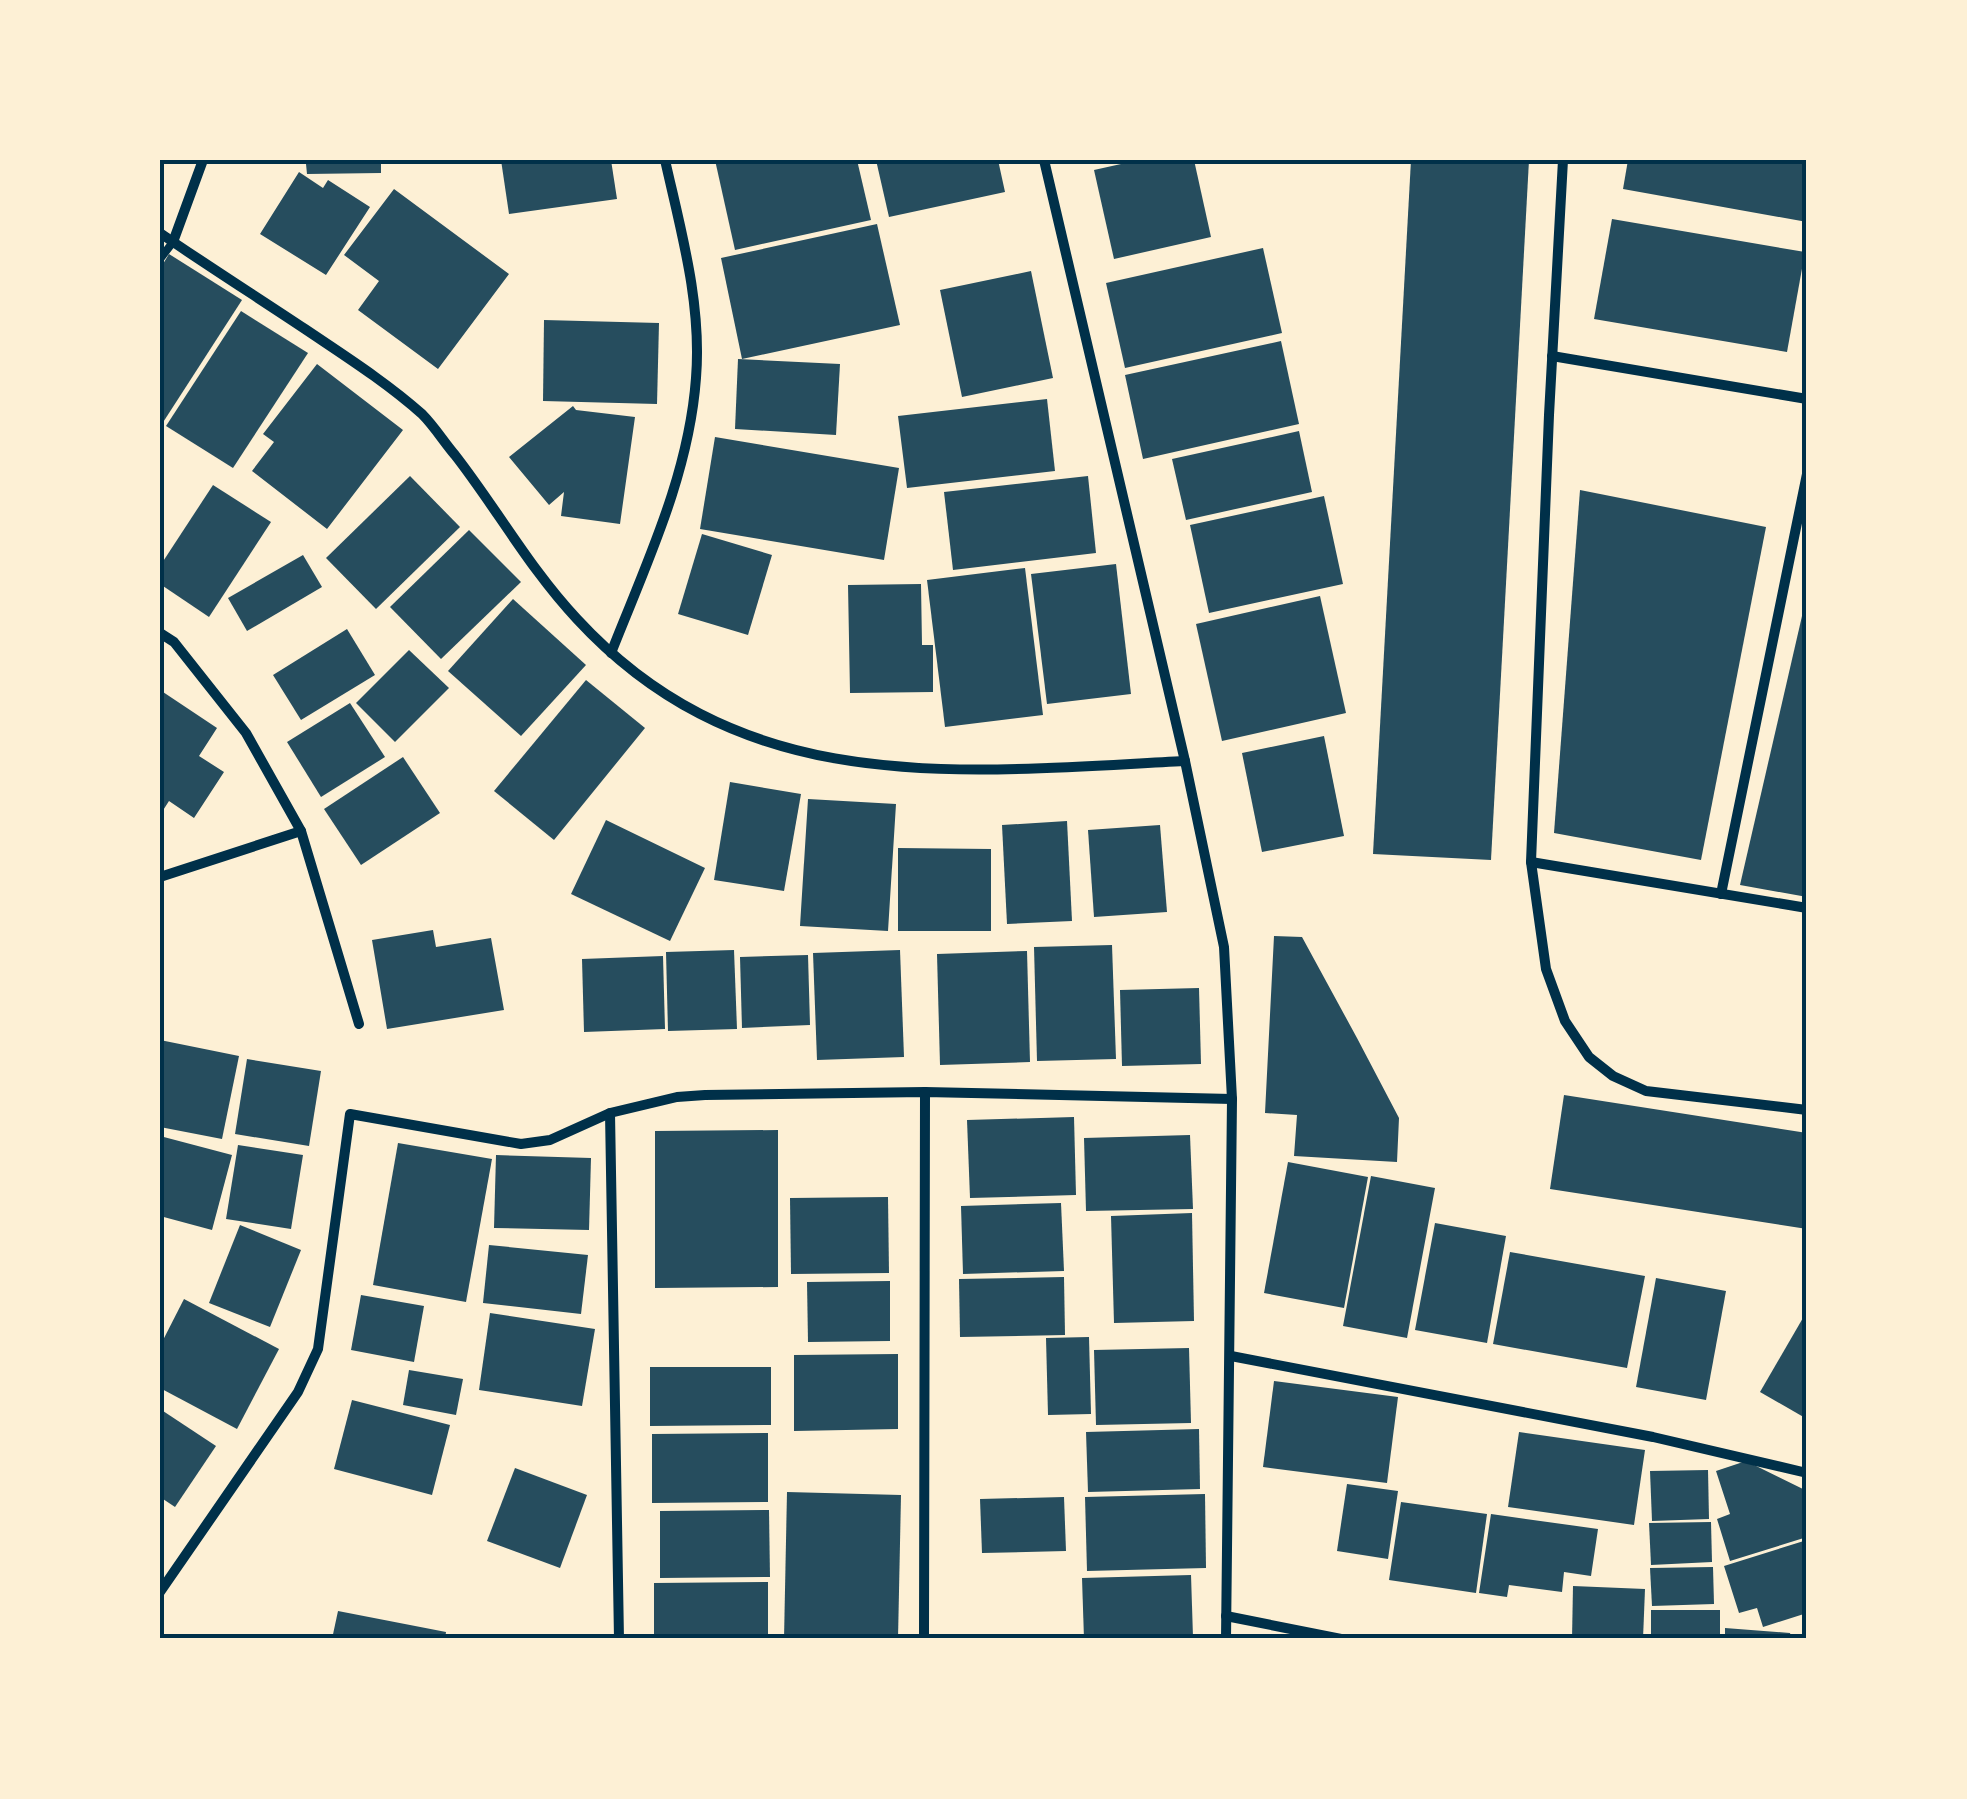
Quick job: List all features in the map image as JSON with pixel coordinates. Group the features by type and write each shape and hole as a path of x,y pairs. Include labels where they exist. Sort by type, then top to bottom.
{"street":[{"path":"172,242 203,160"},
{"path":"611,653 677,487 696,378 692,282 665,160"},
{"path":"1044,160 1185,762 1224,948 1232,1099 1226,1639"},
{"path":"1563,160 1531,862 1546,968 1565,1021 1590,1057 1613,1076 1646,1091 1807,1110"},
{"path":"160,234 362,367 424,416 575,618 611,653 696,715 759,740 822,758 913,770 1185,762"},
{"path":"1552,356 1807,399"},
{"path":"1721,894 1807,474"},
{"path":"160,632 174,642 246,733 302,832 359,1024"},
{"path":"160,878 302,832"},
{"path":"1531,862 1807,908"},
{"path":"160,1592 298,1392 318,1349 350,1114 521,1144 550,1140 610,1113 705,1096 925,1092 1232,1099"},
{"path":"924,1639 925,1092"},
{"path":"610,1113 619,1639"},
{"path":"1231,1356 1652,1436 1807,1473"},
{"path":"1226,1616 1341,1639"}],"lane":[{"path":"160,260 172,242"}],"building":[{"path":"274,160 381,160 381,173 307,174 306,164 274,164"},
{"path":"501,160 611,160 617,199 509,214"},
{"path":"715,160 857,160 871,220 735,250"},
{"path":"876,160 998,160 1005,192 889,217"},
{"path":"1139,160 1194,160 1211,237 1114,259 1094,170"},
{"path":"1411,160 1529,160 1491,860 1373,854"},
{"path":"1628,160 1807,160 1807,222 1623,189"},
{"path":"299,172 323,188 328,180 370,207 326,275 260,234"},
{"path":"394,189 509,274 438,369 358,310 379,281 344,255"},
{"path":"1612,219 1805,252 1787,352 1594,319"},
{"path":"877,224 900,325 742,359 721,258"},
{"path":"1263,248 1282,333 1125,368 1106,283"},
{"path":"169,254 242,300 160,427 160,269"},
{"path":"1031,271 1053,378 962,397 940,290"},
{"path":"241,311 308,353 233,468 166,426"},
{"path":"544,320 659,323 657,404 543,401"},
{"path":"1281,341 1299,424 1143,459 1125,375"},
{"path":"738,359 840,364 836,435 735,429"},
{"path":"317,364 403,430 327,529 252,471 274,442 263,434"},
{"path":"1047,399 1055,471 907,488 898,416"},
{"path":"573,406 576,410 635,417 620,524 561,516 564,492 549,505 509,457"},
{"path":"1299,431 1312,492 1186,520 1172,459"},
{"path":"715,437 899,468 884,560 700,529"},
{"path":"410,476 460,527 376,609 326,558"},
{"path":"1088,476 1096,553 953,570 944,492"},
{"path":"213,485 271,522 209,617 160,584 160,566"},
{"path":"1580,490 1766,527 1701,860 1554,833"},
{"path":"1324,496 1343,584 1209,613 1190,525"},
{"path":"469,530 521,582 441,659 390,607"},
{"path":"702,534 772,555 748,635 678,614"},
{"path":"303,555 322,587 247,631 228,598"},
{"path":"1116,564 1131,694 1047,704 1031,574"},
{"path":"1025,568 1043,715 945,727 927,580"},
{"path":"921,584 922,645 933,645 933,692 850,693 848,585"},
{"path":"1320,596 1346,713 1222,741 1196,624"},
{"path":"513,599 586,665 521,736 448,671"},
{"path":"1807,603 1807,897 1740,885"},
{"path":"347,629 375,675 301,720 273,675"},
{"path":"409,650 449,688 395,742 356,703"},
{"path":"586,680 645,728 554,840 494,791"},
{"path":"160,690 217,728 199,756 224,772 194,818 169,801 160,815"},
{"path":"350,703 385,757 321,797 287,742"},
{"path":"1324,736 1344,836 1262,852 1242,753"},
{"path":"403,757 440,813 361,865 324,809"},
{"path":"730,782 801,794 784,891 714,880"},
{"path":"808,799 896,804 888,931 800,926"},
{"path":"606,820 705,868 670,941 571,894"},
{"path":"1067,821 1072,921 1007,924 1002,825"},
{"path":"1160,825 1167,912 1094,917 1088,830"},
{"path":"898,848 991,849 991,931 898,931"},
{"path":"433,930 436,947 491,938 504,1010 387,1029 372,940"},
{"path":"1274,936 1302,937 1357,1038 1399,1118 1397,1162 1294,1156 1297,1115 1265,1113"},
{"path":"1112,945 1116,1059 1037,1061 1034,947"},
{"path":"734,950 737,1029 668,1031 666,952"},
{"path":"900,950 904,1057 817,1060 813,953"},
{"path":"1027,951 1030,1062 940,1065 937,954"},
{"path":"808,955 810,1025 742,1028 740,957"},
{"path":"663,956 665,1029 584,1032 582,959"},
{"path":"1199,988 1201,1064 1122,1066 1120,990"},
{"path":"160,1040 239,1056 222,1139 160,1127"},
{"path":"247,1059 321,1071 309,1146 235,1134"},
{"path":"1564,1095 1807,1133 1807,1229 1550,1189"},
{"path":"1074,1117 1076,1195 970,1198 967,1120"},
{"path":"778,1130 778,1287 655,1288 655,1131"},
{"path":"1190,1135 1193,1209 1086,1211 1084,1138"},
{"path":"160,1136 232,1155 212,1230 160,1216"},
{"path":"398,1143 492,1159 466,1302 373,1285"},
{"path":"238,1145 303,1155 291,1229 226,1219"},
{"path":"496,1155 591,1158 589,1230 494,1228"},
{"path":"1288,1162 1368,1177 1344,1308 1264,1293"},
{"path":"1371,1176 1435,1188 1407,1338 1343,1326"},
{"path":"888,1197 889,1273 791,1274 790,1198"},
{"path":"1061,1203 1064,1271 963,1274 961,1206"},
{"path":"1192,1213 1194,1321 1114,1323 1111,1216"},
{"path":"1435,1223 1506,1236 1487,1343 1415,1330"},
{"path":"240,1225 301,1250 270,1327 209,1303"},
{"path":"489,1245 588,1255 581,1314 483,1303"},
{"path":"1510,1252 1645,1276 1627,1368 1493,1344"},
{"path":"1064,1277 1065,1335 960,1337 959,1279"},
{"path":"1656,1278 1726,1291 1706,1400 1636,1387"},
{"path":"890,1281 890,1341 808,1342 807,1282"},
{"path":"361,1295 424,1306 414,1362 351,1350"},
{"path":"184,1299 279,1349 237,1429 160,1388 160,1346"},
{"path":"1807,1311 1807,1419 1760,1392"},
{"path":"490,1313 595,1329 582,1406 479,1390"},
{"path":"1089,1337 1091,1414 1048,1415 1046,1338"},
{"path":"1189,1348 1191,1423 1096,1425 1094,1350"},
{"path":"898,1354 898,1429 794,1431 794,1355"},
{"path":"650,1367 771,1367 771,1425 650,1426"},
{"path":"409,1370 463,1379 456,1415 403,1405"},
{"path":"1274,1381 1398,1397 1387,1483 1263,1467"},
{"path":"352,1400 450,1425 432,1495 334,1469"},
{"path":"160,1409 216,1446 175,1507 160,1497"},
{"path":"1199,1429 1200,1489 1088,1492 1086,1432"},
{"path":"1519,1432 1645,1450 1634,1525 1508,1507"},
{"path":"768,1433 768,1502 652,1503 652,1434"},
{"path":"1746,1461 1807,1491 1807,1537 1730,1561 1717,1519 1730,1514 1716,1471"},
{"path":"515,1468 587,1495 560,1568 487,1541"},
{"path":"1708,1470 1709,1519 1652,1521 1650,1471"},
{"path":"1347,1484 1398,1491 1388,1559 1337,1551"},
{"path":"787,1492 901,1495 898,1639 784,1639"},
{"path":"1205,1494 1206,1568 1087,1571 1085,1497"},
{"path":"1064,1497 1066,1551 982,1553 980,1499"},
{"path":"1401,1502 1487,1514 1476,1593 1389,1580"},
{"path":"769,1510 770,1577 660,1578 660,1511"},
{"path":"1491,1514 1598,1529 1591,1576 1564,1572 1562,1592 1509,1585 1507,1597 1479,1593"},
{"path":"1711,1522 1712,1562 1651,1565 1649,1523"},
{"path":"1807,1540 1807,1613 1763,1627 1757,1608 1739,1613 1724,1566"},
{"path":"1713,1567 1714,1604 1652,1606 1650,1568"},
{"path":"1191,1575 1193,1637 1084,1639 1082,1578"},
{"path":"768,1582 768,1639 654,1639 654,1583"},
{"path":"1573,1586 1645,1589 1643,1639 1572,1639"},
{"path":"1651,1610 1720,1610 1720,1639 1651,1639"},
{"path":"338,1611 446,1632 445,1639 332,1639"},
{"path":"1725,1628 1790,1633 1792,1639 1725,1639"}]}
